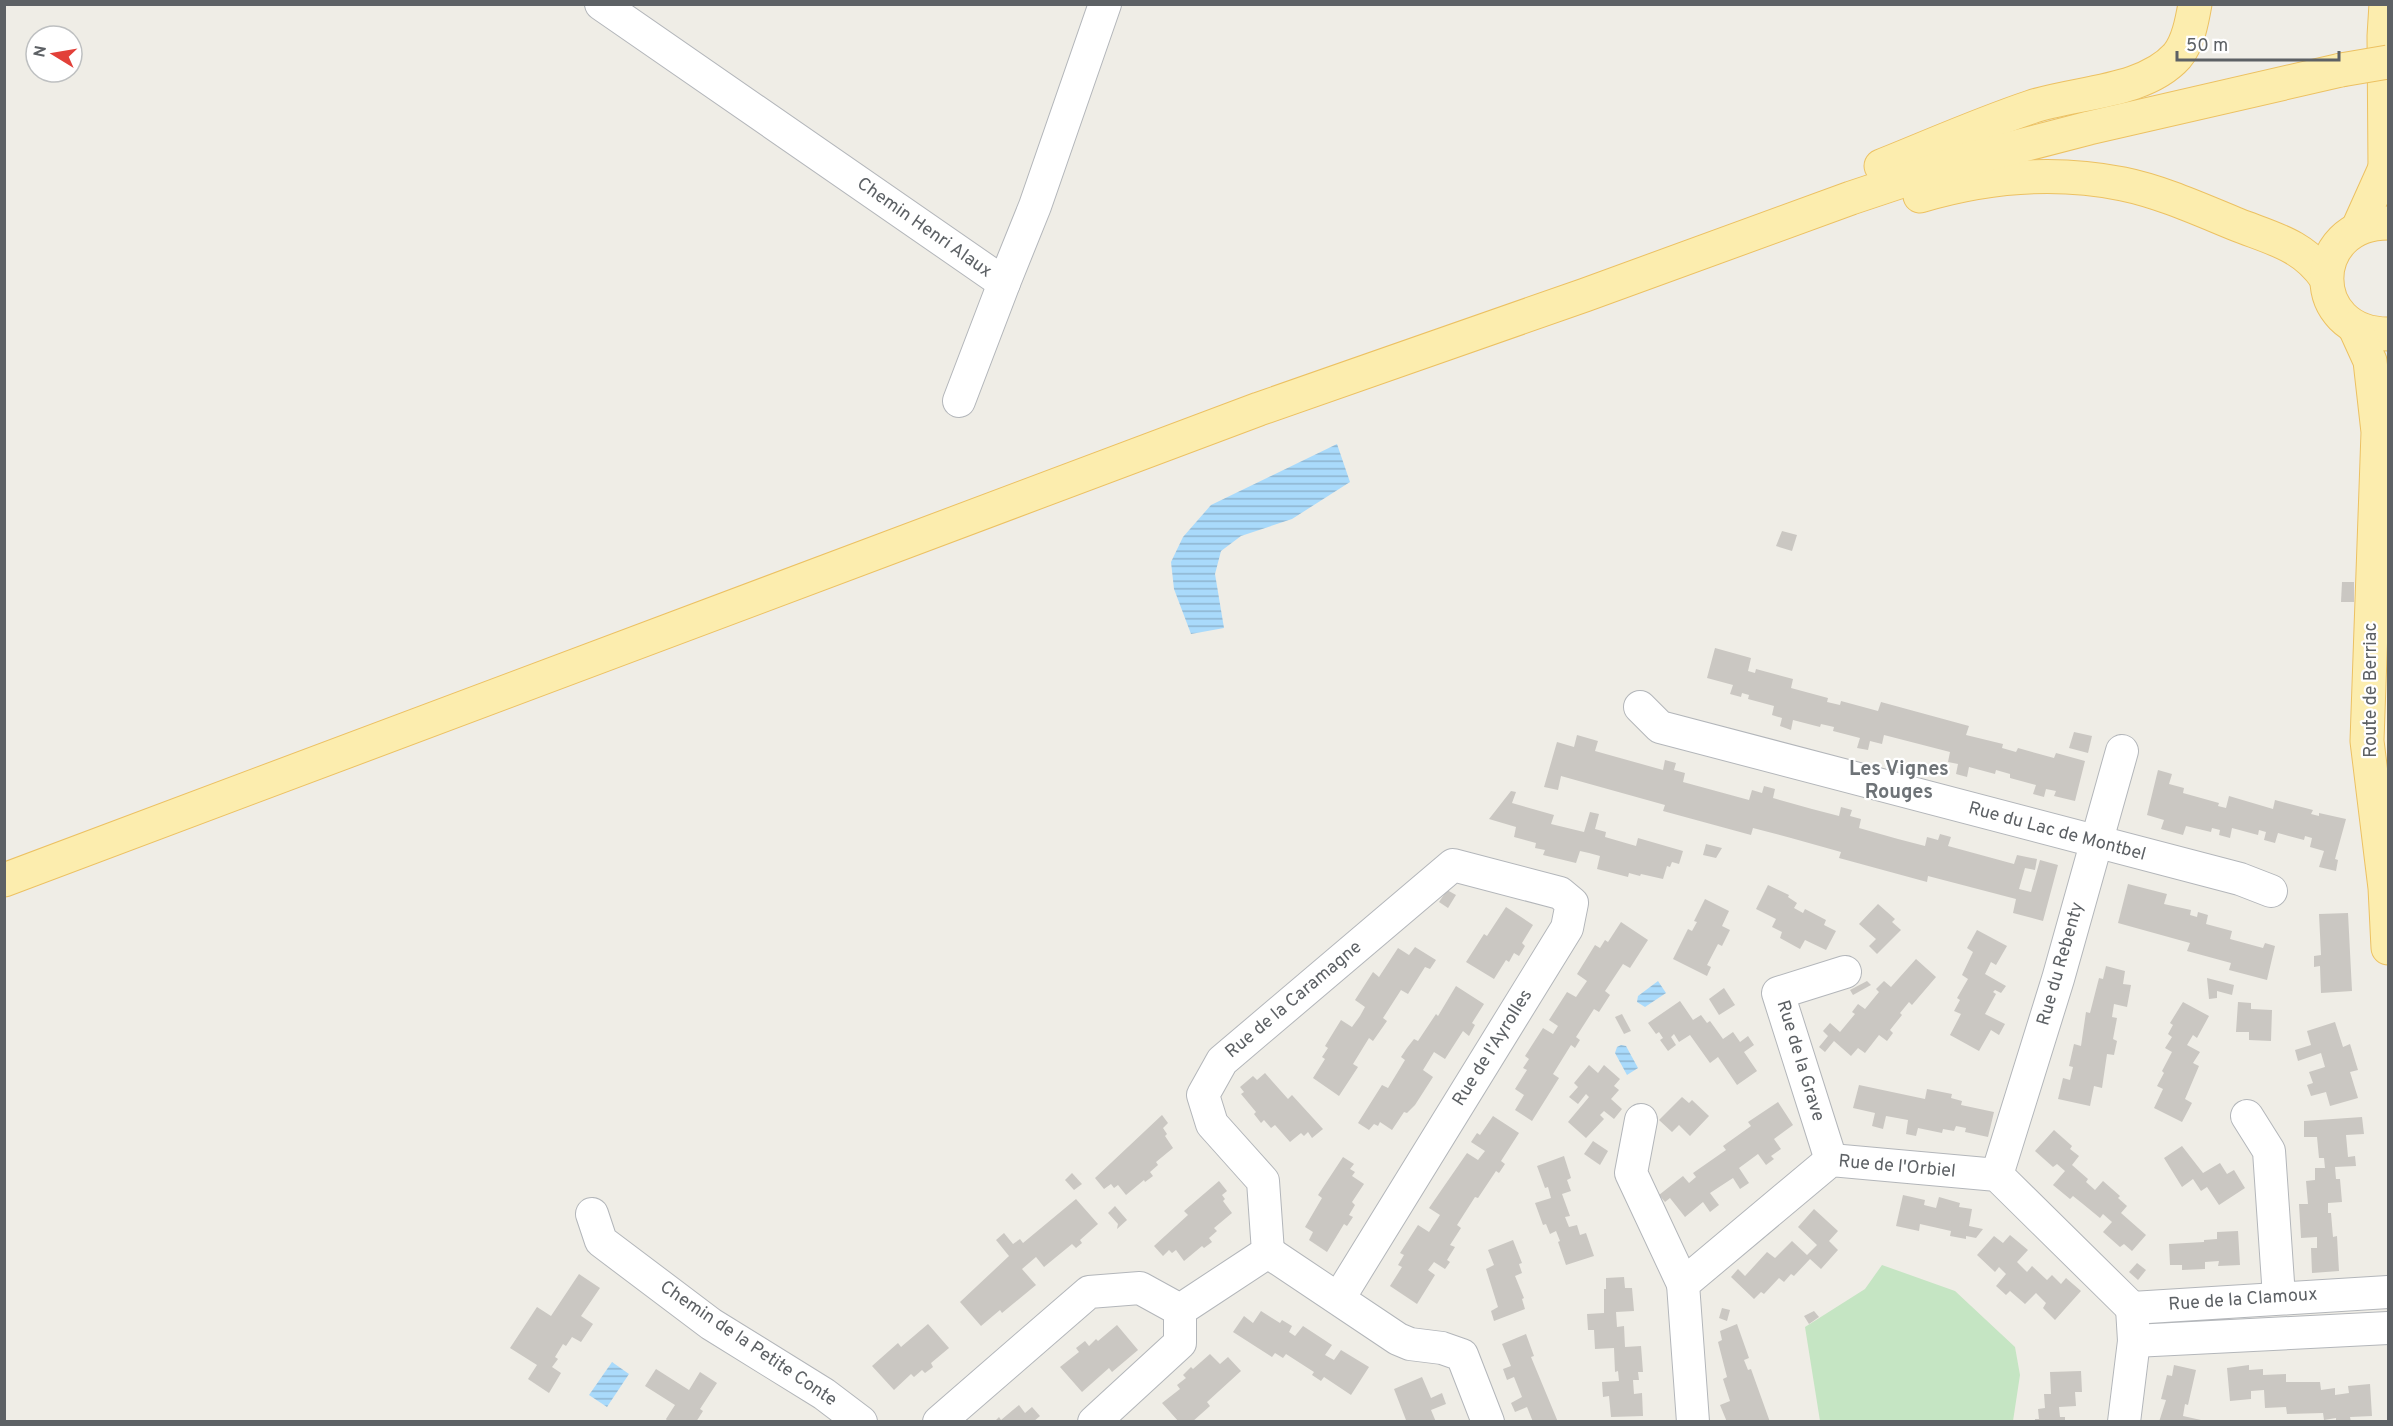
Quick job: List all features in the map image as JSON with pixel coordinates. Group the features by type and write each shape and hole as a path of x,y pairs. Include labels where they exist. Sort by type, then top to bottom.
{"main road":[{"path":"1259,409 1600,270 1841,182 2032,106 2132,82 2156,72 2178,55 2191,28 2195,4"},
{"path":"2386,4 2384,36 2387,173 2373,226 2345,237 2335,249 2326,278 2334,307 2347,322 2355,328 2373,334 2388,334"},
{"path":"4,880 1259,409 1586,295 1851,198 1962,161 2089,128 2341,70 2388,62"},
{"path":"1841,182 1958,145 2073,113 2209,81 2341,70"},
{"path":"1586,295 1947,188 2018,176 2068,176 2124,184 2155,194 2296,248 2314,261 2326,278"},
{"name":"Route de Berriac","path":"2355,328 2370,362 2378,432 2367,741 2385,888 2388,948"},
{"name":"Route de Berriac","path":"2378,432 2388,385"}],"street":[{"name":"Chemin Henri Alaux","path":"601,4 1004,283 1035,206 1105,4"},
{"path":"959,401 1004,283"},
{"name":"Rue du Lac de Montbel","path":"1640,707 1660,727 2240,879 2271,891"},
{"name":"Rue du Rebenty","path":"1997,1175 2058,979 2122,751"},
{"name":"Rue de la Caramagne","path":"1269,1252 1263,1181 1212,1124 1203,1095 1222,1061 1453,865"},
{"name":"Rue de l'Ayrolles","path":"1339,1298 1567,928 1572,903 1560,893 1453,865"},
{"name":"Rue de la Grave","path":"1831,1160 1778,993 1845,972"},
{"path":"2247,1116 2269,1151 2279,1297"},
{"path":"1641,1120 1631,1173 1683,1284 1693,1422"},
{"name":"Rue de l'Orbiel","path":"1683,1284 1831,1160 1997,1175"},
{"path":"1997,1175 2132,1308 2134,1341 2124,1422"},
{"name":"Chemin de la Petite Conte","path":"592,1214 601,1241 711,1324 824,1394 861,1422"},
{"path":"1180,1310 1269,1252 1398,1339 1410,1344 1442,1347 1462,1355 1488,1422"},
{"path":"939,1422 1089,1292 1140,1288 1180,1310"},
{"name":"Rue de la Clamoux","path":"2132,1308 2279,1297 2388,1292"},
{"path":"1094,1422 1179,1343 1180,1310"},
{"name":"Rue de la Clamoux","path":"2134,1341 2388,1328"}],"shaded area":[{"path":"2388,573 2388,945 2378,793"}],"green space":[{"path":"1882,1265 1955,1291 2015,1347 2020,1375 2013,1421 1820,1421 1805,1327 1865,1289"}],"water":[{"path":"1337,444 1350,482 1292,519 1241,536 1221,551 1215,574 1224,628 1191,634 1174,589 1171,562 1183,537 1211,505"},
{"path":"1658,981 1666,993 1645,1007 1637,1002 1638,996"},
{"path":"1626,1046 1638,1068 1627,1075 1615,1053 1617,1047"},
{"path":"612,1362 629,1374 607,1407 589,1395"}],"building":[{"path":"1782,531 1797,535 1792,551 1776,546"},
{"path":"2342,582 2354,582 2354,602 2341,602"},
{"path":"1715,648 1751,658 1748,671 1755,673 1756,669 1793,679 1791,688 1828,698 1827,702 1840,705 1841,701 1878,711 1881,702 1969,726 1966,735 2003,744 2002,748 2016,752 2018,748 2054,758 2056,753 2085,761 2075,801 2054,796 2056,791 2046,789 2044,797 2033,794 2036,785 2010,778 2010,774 1996,770 1995,774 1969,767 1967,777 1956,774 1958,764 1948,762 1950,752 1884,735 1882,744 1870,741 1868,750 1857,748 1860,738 1833,731 1834,727 1821,724 1820,727 1793,720 1791,730 1780,726 1782,718 1772,715 1774,706 1748,699 1749,695 1742,693 1741,697 1730,694 1733,685 1707,678"},
{"path":"2074,732 2092,736 2088,753 2069,748"},
{"path":"1577,735 1598,741 1595,751 1663,770 1665,760 1676,763 1674,770 1685,773 1683,782 1749,800 1752,790 1762,793 1764,786 1775,789 1773,798 1812,809 1839,816 1841,807 1852,810 1850,816 1861,819 1859,828 1898,839 1925,846 1927,837 1938,840 1940,834 1951,837 1948,846 2014,864 2017,855 2037,859 2035,870 2025,868 2019,889 2031,892 2040,860 2058,865 2043,921 2013,913 2016,899 1928,876 1927,882 1839,858 1841,852 1753,828 1751,835 1663,811 1665,805 1561,776 1558,790 1544,787 1557,742 1574,747"},
{"path":"2158,770 2172,774 2169,784 2184,788 2183,793 2219,803 2218,806 2226,808 2229,796 2273,809 2275,800 2313,810 2311,814 2319,816 2319,813 2346,819 2335,859 2338,860 2336,871 2319,867 2324,851 2310,847 2312,838 2305,836 2304,840 2278,833 2275,843 2264,840 2266,832 2259,830 2258,835 2232,828 2230,838 2219,835 2220,830 2212,828 2211,832 2186,826 2183,835 2161,829 2164,820 2147,815"},
{"path":"1511,791 1516,792 1512,803 1554,815 1551,824 1584,832 1590,812 1599,814 1595,829 1606,832 1605,837 1636,846 1638,838 1683,851 1679,864 1672,862 1670,867 1667,866 1663,879 1629,873 1628,877 1597,869 1600,856 1589,853 1580,851 1576,863 1543,855 1545,850 1535,848 1536,843 1514,837 1516,827 1489,819"},
{"path":"1706,844 1722,848 1716,858 1703,855"},
{"path":"2128,884 2167,894 2164,904 2191,910 2190,915 2197,917 2198,912 2208,915 2206,924 2232,931 2230,939 2263,948 2265,943 2275,946 2267,980 2229,970 2231,963 2187,951 2190,943 2118,923"},
{"path":"1768,885 1789,895 1788,897 1797,903 1794,908 1803,913 1805,909 1826,920 1824,925 1836,931 1826,950 1805,940 1800,949 1780,938 1782,932 1772,927 1776,919 1756,909"},
{"path":"1447,890 1456,895 1448,908 1439,902"},
{"path":"1705,899 1729,911 1722,926 1730,930 1722,946 1718,944 1707,965 1711,967 1707,976 1673,959 1688,929 1692,931 1697,922 1694,921"},
{"path":"1878,904 1895,919 1892,922 1901,930 1877,954 1869,946 1876,939 1859,924"},
{"path":"1506,907 1533,925 1522,943 1525,946 1519,956 1514,953 1509,962 1506,960 1494,979 1466,962 1484,934 1487,936"},
{"path":"2348,913 2352,991 2321,993 2320,966 2314,967 2314,956 2321,955 2319,914"},
{"path":"1621,922 1648,940 1630,968 1623,964 1605,991 1610,995 1599,1012 1594,1009 1576,1037 1580,1040 1575,1048 1571,1045 1553,1074 1559,1078 1532,1121 1515,1110 1524,1095 1515,1089 1527,1070 1523,1068 1529,1059 1525,1056 1543,1028 1553,1034 1558,1026 1549,1020 1567,992 1576,997 1587,981 1577,974 1595,945 1600,948 1605,940 1608,942"},
{"path":"1977,930 2007,946 1996,965 1991,962 1985,974 2006,986 2001,993 1995,990 1993,992 1996,994 1985,1014 2005,1024 1999,1035 1991,1030 1979,1051 1950,1035 1961,1014 1954,1011 1960,1000 1957,998 1968,979 1962,975 1973,952 1967,948"},
{"path":"1415,947 1436,960 1430,969 1425,967 1408,994 1401,990 1383,1018 1387,1021 1373,1041 1369,1038 1353,1064 1358,1067 1339,1096 1313,1078 1325,1059 1322,1057 1328,1048 1325,1046 1341,1020 1352,1027 1360,1016 1365,1007 1355,1000 1373,972 1379,977 1398,948 1409,955"},
{"path":"1916,959 1936,977 1912,1005 1909,1002 1900,1013 1902,1015 1890,1030 1893,1033 1887,1041 1879,1035 1865,1053 1858,1048 1851,1056 1834,1041 1825,1052 1819,1047 1828,1036 1823,1031 1830,1023 1840,1032 1855,1014 1852,1012 1858,1004 1865,1009 1879,992 1876,989 1884,981 1891,987"},
{"path":"2106,966 2125,971 2123,984 2131,985 2127,1007 2114,1004 2112,1017 2117,1018 2113,1039 2117,1041 2114,1055 2107,1054 2102,1088 2094,1086 2090,1106 2058,1099 2063,1078 2070,1080 2073,1067 2069,1066 2074,1044 2081,1046 2086,1012 2090,1013 2099,978 2103,979"},
{"path":"2207,978 2234,985 2232,995 2217,991 2217,998 2209,999"},
{"path":"1867,981 1871,985 1853,995 1850,990"},
{"path":"1456,986 1484,1004 1472,1023 1475,1025 1469,1036 1463,1031 1445,1059 1434,1052 1423,1070 1433,1077 1415,1105 1407,1113 1404,1112 1392,1130 1380,1122 1378,1126 1374,1124 1369,1130 1358,1123 1382,1085 1388,1088 1405,1060 1401,1057 1414,1039 1418,1041 1436,1014 1438,1016"},
{"path":"1724,988 1735,1005 1719,1015 1709,999"},
{"path":"1680,1001 1693,1020 1701,1015 1707,1023 1710,1021 1723,1039 1733,1032 1740,1042 1748,1036 1754,1045 1744,1052 1757,1071 1737,1085 1718,1057 1710,1063 1690,1035 1679,1042 1674,1034 1671,1037 1676,1045 1668,1051 1660,1040 1663,1038 1659,1032 1656,1034 1648,1023"},
{"path":"2183,1002 2209,1016 2197,1038 2193,1035 2187,1045 2200,1052 2193,1063 2199,1066 2185,1099 2192,1103 2182,1122 2154,1108 2163,1089 2157,1086 2172,1052 2165,1048 2172,1037 2168,1034 2173,1025 2170,1023"},
{"path":"2238,1002 2251,1003 2251,1009 2272,1010 2271,1041 2249,1040 2249,1032 2236,1032"},
{"path":"1622,1014 1631,1031 1624,1034 1615,1017"},
{"path":"2335,1022 2343,1047 2350,1044 2358,1070 2350,1072 2358,1098 2330,1106 2326,1092 2311,1096 2307,1085 2313,1083 2309,1072 2325,1067 2321,1053 2298,1061 2295,1050 2311,1045 2307,1031"},
{"path":"1589,1065 1598,1073 1604,1065 1620,1079 1614,1086 1619,1090 1611,1099 1622,1109 1614,1119 1604,1111 1600,1115 1604,1119 1586,1138 1568,1122 1589,1097 1586,1094 1578,1104 1569,1097 1578,1087 1574,1083"},
{"path":"1265,1073 1288,1099 1292,1095 1323,1129 1312,1138 1308,1132 1304,1136 1301,1133 1290,1142 1275,1125 1271,1128 1264,1120 1261,1123 1254,1114 1256,1112 1241,1094 1244,1092 1240,1087 1253,1076 1257,1080"},
{"path":"1859,1085 1925,1099 1927,1089 1952,1094 1951,1098 1962,1101 1961,1105 1994,1112 1988,1137 1965,1132 1966,1128 1956,1126 1954,1131 1943,1129 1942,1133 1918,1128 1916,1136 1906,1134 1908,1120 1886,1116 1883,1129 1872,1126 1875,1113 1853,1108"},
{"path":"1682,1097 1689,1103 1692,1100 1709,1116 1690,1136 1679,1125 1672,1132 1659,1120"},
{"path":"1778,1102 1793,1125 1774,1139 1781,1149 1771,1156 1774,1159 1766,1165 1758,1154 1739,1168 1749,1183 1740,1189 1733,1178 1710,1193 1719,1205 1710,1212 1703,1202 1685,1217 1670,1198 1665,1202 1659,1195 1683,1176 1689,1183 1696,1177 1693,1173 1726,1150 1723,1146 1751,1126 1748,1122"},
{"path":"1162,1115 1168,1123 1163,1128 1167,1134 1165,1136 1173,1148 1156,1162 1158,1165 1150,1172 1153,1176 1145,1182 1144,1180 1126,1195 1118,1185 1114,1188 1111,1184 1104,1189 1095,1178"},
{"path":"1493,1116 1519,1133 1501,1161 1505,1164 1499,1173 1496,1171 1478,1198 1475,1197 1457,1225 1461,1228 1450,1245 1455,1247 1447,1260 1450,1262 1445,1269 1434,1262 1428,1270 1435,1275 1417,1304 1390,1286 1402,1267 1398,1265 1404,1255 1400,1253 1418,1225 1429,1232 1440,1215 1429,1208 1467,1153 1478,1160 1485,1151 1471,1142 1477,1133 1480,1135"},
{"path":"2362,1117 2364,1134 2346,1135 2348,1157 2355,1156 2356,1166 2335,1167 2336,1179 2340,1179 2342,1202 2328,1203 2333,1237 2337,1236 2339,1271 2312,1273 2311,1248 2317,1248 2317,1237 2301,1238 2299,1204 2308,1204 2306,1181 2315,1180 2315,1168 2325,1168 2324,1158 2319,1158 2317,1137 2304,1137 2304,1121"},
{"path":"2054,1130 2072,1146 2070,1149 2079,1156 2072,1165 2088,1179 2086,1182 2095,1190 2103,1181 2120,1196 2118,1198 2127,1206 2121,1213 2146,1235 2132,1251 2124,1244 2120,1247 2103,1232 2112,1222 2103,1214 2100,1218 2073,1196 2070,1199 2053,1185 2065,1171 2057,1164 2053,1167 2035,1151"},
{"path":"1593,1141 1608,1151 1600,1165 1584,1154"},
{"path":"2182,1146 2203,1173 2220,1163 2227,1174 2234,1170 2245,1188 2219,1205 2207,1187 2201,1191 2193,1179 2182,1187 2164,1158"},
{"path":"1564,1156 1571,1178 1567,1180 1571,1191 1562,1194 1570,1216 1565,1217 1569,1227 1577,1225 1580,1235 1586,1233 1594,1256 1566,1265 1556,1231 1550,1234 1546,1224 1543,1225 1535,1203 1551,1198 1537,1166"},
{"path":"1343,1157 1354,1164 1350,1169 1355,1172 1352,1176 1364,1184 1352,1202 1355,1205 1349,1215 1353,1217 1347,1226 1344,1224 1327,1252 1309,1240 1313,1232 1305,1227 1322,1198 1318,1195"},
{"path":"1072,1173 1082,1184 1074,1190 1065,1180"},
{"path":"1219,1181 1227,1191 1222,1195 1225,1199 1223,1201 1232,1213 1214,1228 1217,1231 1209,1238 1212,1242 1204,1248 1202,1246 1184,1261 1176,1250 1172,1253 1169,1250 1163,1256 1154,1246 1188,1215 1184,1211"},
{"path":"1903,1195 1925,1200 1924,1205 1936,1208 1939,1197 1960,1203 1959,1207 1972,1209 1969,1226 1983,1229 1976,1238 1966,1236 1966,1239 1950,1236 1951,1231 1920,1224 1919,1231 1896,1226"},
{"path":"1076,1199 1098,1224 1080,1240 1082,1243 1076,1248 1072,1244 1044,1267 1036,1257 1022,1269 1036,1285 1002,1313 1000,1310 981,1326 960,1302 1009,1256 996,1240 1004,1233 1013,1244 1020,1239 1023,1243"},
{"path":"1115,1206 1127,1220 1117,1229 1118,1224 1108,1213"},
{"path":"1814,1209 1838,1231 1829,1241 1838,1250 1821,1269 1810,1259 1794,1276 1791,1274 1784,1282 1779,1278 1764,1294 1761,1292 1754,1299 1731,1277 1738,1269 1745,1276 1767,1252 1775,1258 1792,1241 1807,1255 1817,1245 1798,1227"},
{"path":"2238,1231 2240,1265 2218,1266 2219,1261 2205,1262 2205,1269 2182,1270 2182,1265 2170,1265 2169,1244 2204,1242 2204,1240 2217,1239 2217,1232"},
{"path":"2010,1235 2028,1250 2017,1262 2027,1272 2032,1266 2047,1280 2052,1275 2061,1284 2066,1278 2081,1291 2055,1320 2043,1308 2046,1303 2036,1293 2025,1304 2010,1291 2006,1295 1996,1286 2006,1274 1999,1267 1995,1272 1977,1255 1994,1236 2003,1243"},
{"path":"1513,1240 1522,1263 1519,1264 1522,1273 1515,1276 1524,1298 1522,1299 1525,1309 1494,1321 1491,1311 1498,1307 1486,1269 1494,1265 1488,1250"},
{"path":"2137,1263 2146,1270 2138,1280 2129,1272"},
{"path":"579,1274 600,1288 581,1316 593,1324 581,1342 572,1337 566,1346 563,1344 555,1357 558,1359 552,1367 561,1373 549,1393 528,1379 537,1365 510,1348 537,1307 551,1316"},
{"path":"1624,1277 1625,1288 1632,1288 1634,1311 1616,1312 1617,1327 1624,1326 1625,1347 1641,1346 1643,1372 1638,1372 1639,1380 1633,1380 1634,1394 1642,1393 1643,1416 1611,1417 1609,1396 1603,1397 1602,1382 1619,1381 1618,1371 1615,1372 1614,1348 1595,1349 1594,1330 1588,1330 1587,1314 1604,1313 1606,1278"},
{"path":"1722,1308 1730,1310 1727,1321 1719,1318"},
{"path":"1261,1311 1280,1323 1282,1320 1292,1326 1289,1332 1295,1336 1303,1326 1332,1345 1325,1355 1334,1360 1341,1350 1369,1367 1351,1395 1324,1377 1321,1381 1312,1375 1314,1372 1286,1354 1283,1358 1275,1353 1272,1357 1233,1332 1244,1316 1253,1323"},
{"path":"1814,1311 1819,1317 1809,1324 1804,1316"},
{"path":"928,1324 949,1348 931,1363 933,1367 925,1373 922,1370 914,1377 911,1374 894,1390 872,1366 898,1343 901,1347"},
{"path":"1737,1324 1749,1358 1744,1360 1748,1370 1751,1369 1770,1422 1727,1422 1720,1405 1730,1401 1723,1379 1727,1377 1718,1342 1722,1340 1720,1331"},
{"path":"1117,1325 1138,1350 1112,1372 1109,1368 1082,1392 1060,1367 1079,1352 1076,1348 1085,1341 1089,1346"},
{"path":"1526,1334 1534,1356 1531,1357 1558,1422 1533,1422 1527,1407 1515,1412 1511,1403 1522,1397 1514,1377 1507,1380 1503,1369 1511,1366 1502,1344"},
{"path":"1210,1354 1220,1364 1228,1357 1241,1371 1207,1402 1210,1406 1192,1422 1179,1422 1162,1403 1180,1389 1177,1385 1186,1378 1183,1375"},
{"path":"2174,1365 2196,1370 2188,1405 2185,1404 2183,1416 2201,1420 2200,1422 2159,1422 2166,1400 2161,1399 2167,1375 2172,1376"},
{"path":"2249,1365 2249,1370 2263,1369 2263,1375 2286,1374 2286,1382 2320,1382 2321,1390 2335,1388 2335,1395 2349,1393 2348,1386 2370,1384 2372,1416 2350,1417 2351,1422 2336,1422 2336,1418 2324,1420 2323,1413 2287,1414 2286,1407 2265,1408 2264,1390 2251,1391 2251,1399 2230,1401 2227,1368"},
{"path":"656,1369 689,1390 700,1372 717,1383 700,1409 703,1411 696,1422 668,1422 666,1419 675,1405 645,1386"},
{"path":"2081,1371 2082,1392 2075,1392 2076,1406 2059,1407 2060,1417 2065,1417 2065,1422 2035,1422 2035,1419 2039,1419 2038,1409 2045,1408 2044,1394 2051,1394 2050,1372"},
{"path":"1422,1377 1431,1398 1442,1393 1446,1404 1431,1410 1436,1422 1406,1420 1394,1389"},
{"path":"1019,1405 1025,1413 1032,1407 1040,1416 1033,1422 994,1422 999,1417 1001,1420"}],"district":[{"name":"Les Vignes Rouges","path":"1899,782"}]}
